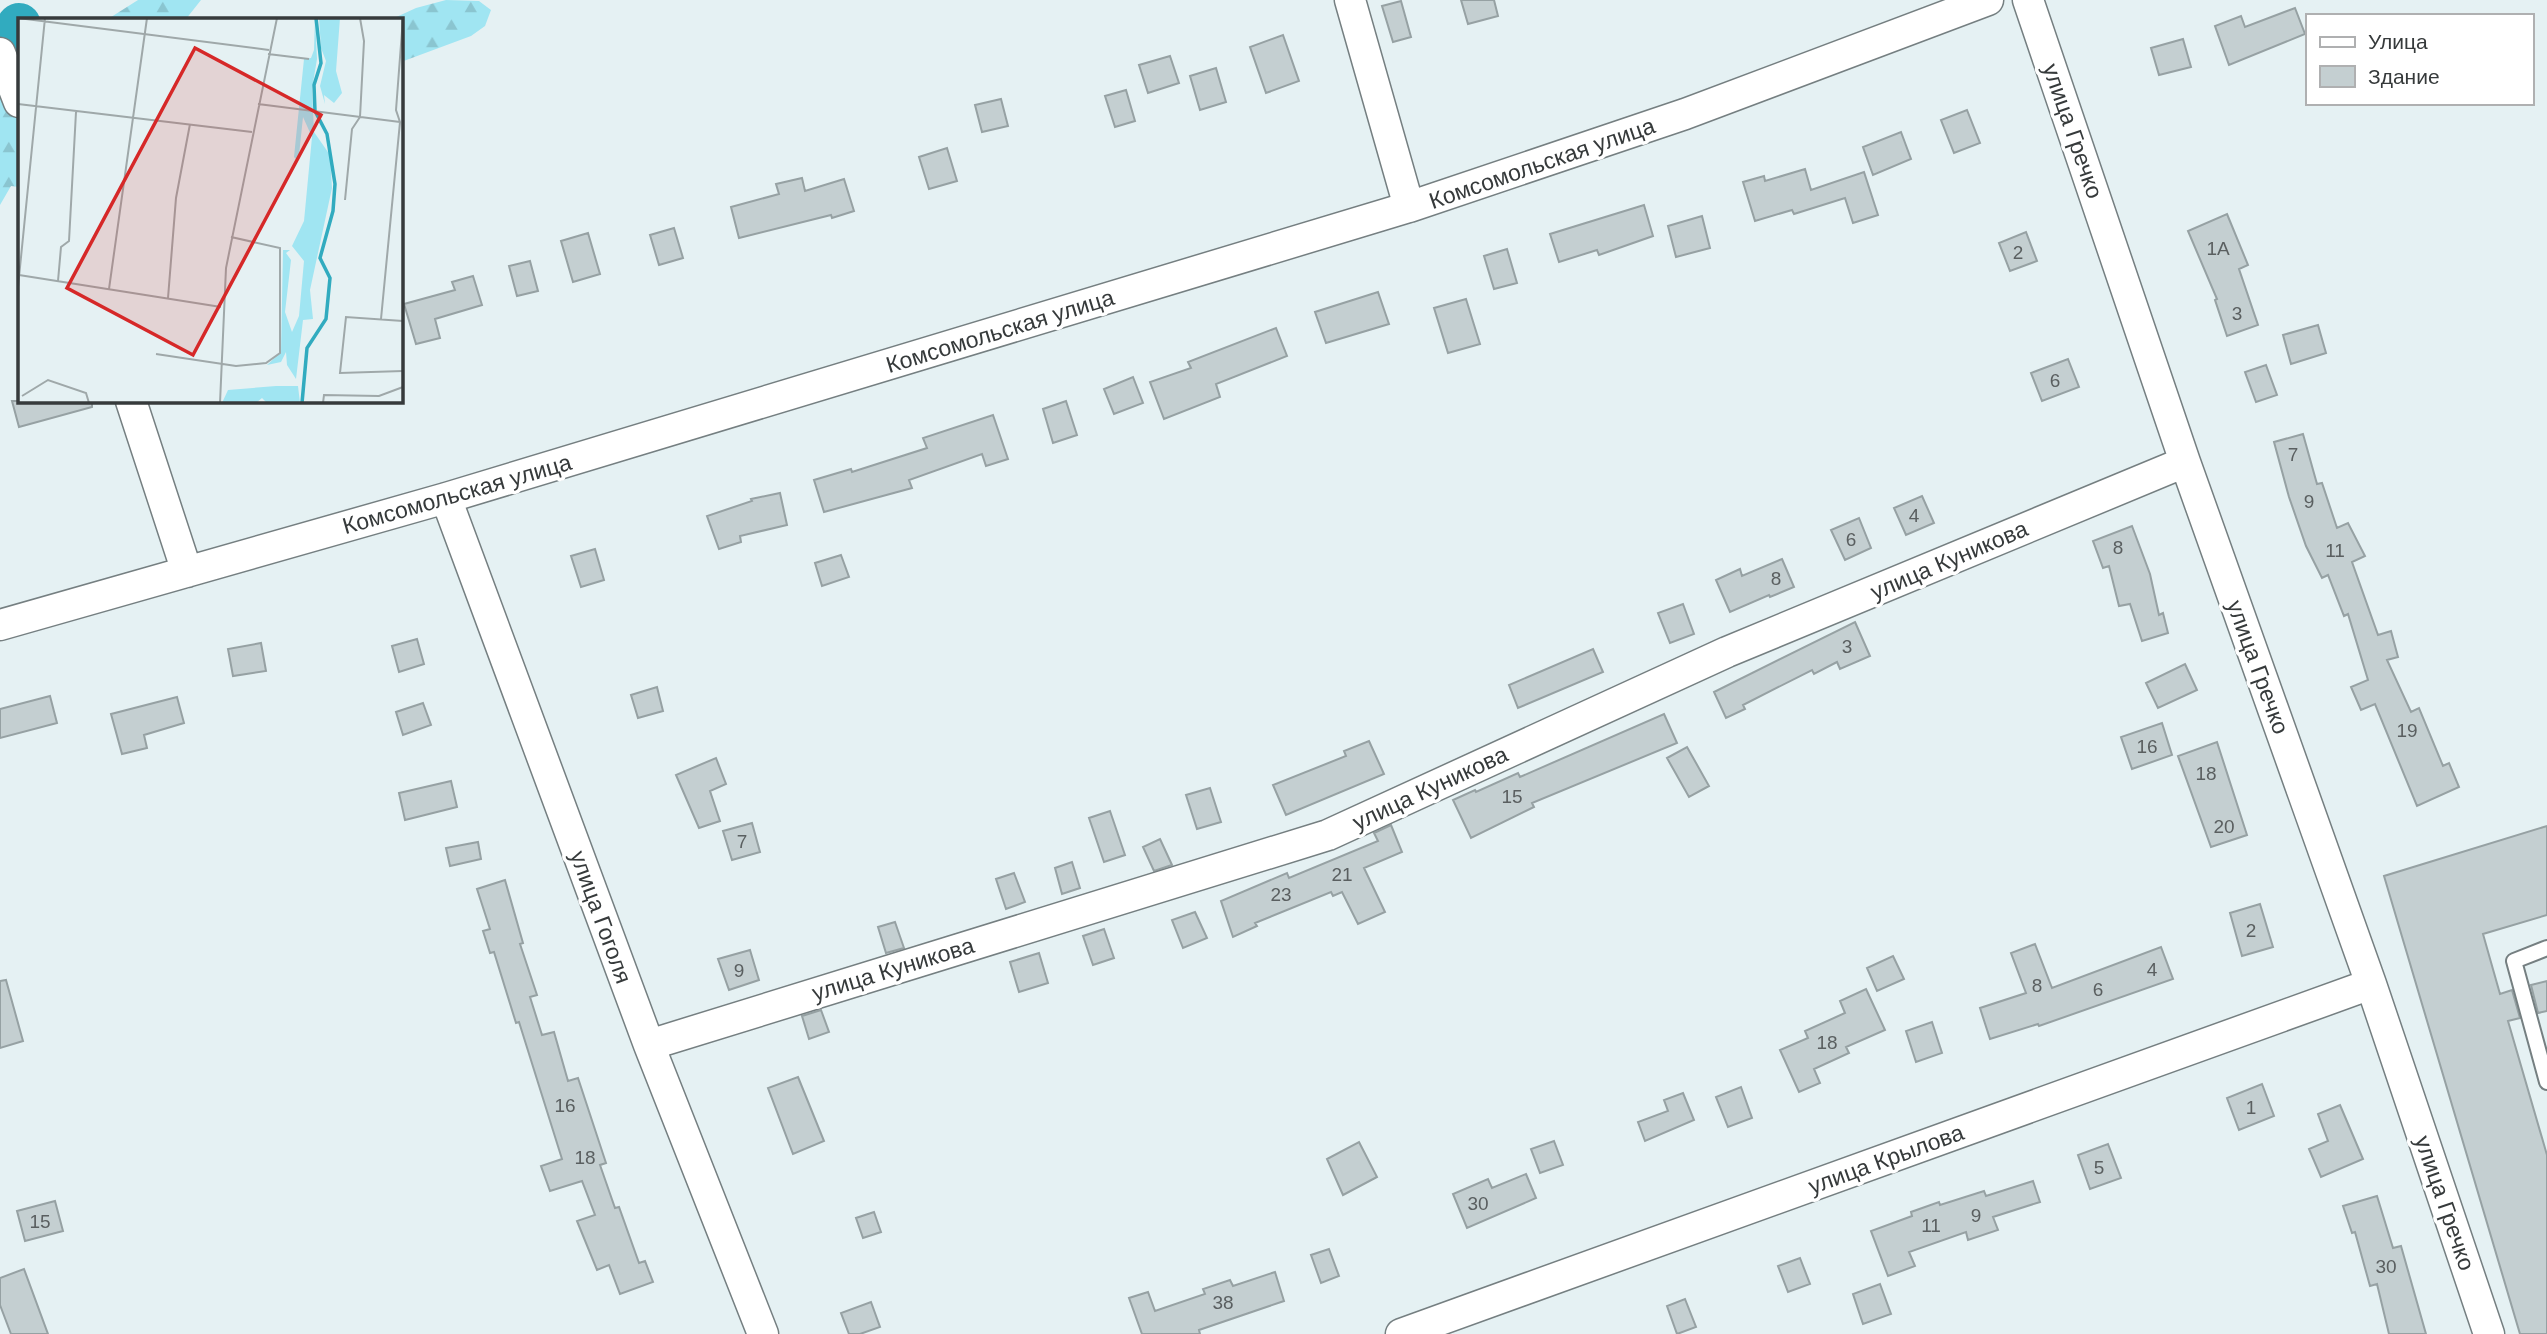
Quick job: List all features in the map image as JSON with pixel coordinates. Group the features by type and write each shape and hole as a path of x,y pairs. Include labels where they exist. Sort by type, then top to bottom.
{"street":[{"path":"1350,0 1409,207"},
{"name":"Комсомольская улица","path":"0,625 446,498 1409,207 1685,114 1989,0"},
{"name":"улица Гречко","path":"2028,0 2185,461 2371,985 2489,1334"},
{"path":"0,53 18,99"},
{"path":"131,402 187,572"},
{"name":"улица Куникова","path":"649,1045 1328,835 1727,652 2185,461"},
{"name":"улица Гоголя","path":"446,498 649,1045 763,1334"},
{"name":"улица Крылова","path":"1401,1334 2371,985"}],"lane":[{"path":"2547,948 2514,961 2547,1082"}],"green space":[{"path":"138,0 201,0 187,18 110,18"},
{"path":"446,0 479,1 491,10 485,26 471,36 402,62 402,18 394,18 416,8"},
{"path":"18,78 18,187 11,186 0,205 0,89"}],"building":[{"path":"1461,0 1494,0 1498,16 1468,24"},
{"path":"1401,1 1411,37 1393,42 1382,6"},
{"path":"2295,8 2305,34 2229,65 2215,26 2241,16 2245,27"},
{"path":"1283,35 1299,81 1266,93 1250,47"},
{"path":"2183,39 2191,67 2159,75 2151,48"},
{"path":"1170,56 1179,83 1148,93 1139,65"},
{"path":"1216,68 1226,102 1200,110 1190,76"},
{"path":"1126,90 1135,121 1115,127 1105,96"},
{"path":"1001,99 1008,126 982,132 975,105"},
{"path":"1967,110 1980,143 1954,153 1941,120"},
{"path":"1901,132 1911,159 1873,175 1863,147"},
{"path":"947,148 957,181 929,189 919,157"},
{"path":"1805,169 1811,190 1864,172 1878,215 1853,223 1845,198 1794,214 1792,210 1755,221 1743,182 1764,176 1765,181"},
{"path":"802,178 805,191 844,179 854,211 739,238 731,207 779,194 776,184"},
{"path":"1644,205 1653,236 1599,255 1597,250 1559,262 1550,234"},
{"path":"2227,214 2248,265 2239,269 2258,325 2227,336 2215,300 2217,299 2188,231"},
{"path":"1702,216 1710,248 1676,257 1668,226"},
{"path":"674,228 683,258 659,265 650,235"},
{"path":"2026,232 2037,261 2010,271 1999,243"},
{"path":"588,233 600,274 573,282 561,241"},
{"path":"1507,249 1517,283 1494,289 1484,256"},
{"path":"530,261 538,291 517,296 509,266"},
{"path":"473,276 482,305 435,319 440,338 416,344 404,304 455,290 452,282"},
{"path":"1378,292 1389,324 1326,343 1315,312"},
{"path":"1466,299 1480,344 1448,353 1434,308"},
{"path":"2318,325 2326,353 2291,364 2283,335"},
{"path":"1276,328 1287,356 1216,384 1220,397 1164,419 1150,382 1191,368 1188,362"},
{"path":"2068,359 2079,387 2042,401 2031,373"},
{"path":"2266,365 2277,395 2256,402 2245,372"},
{"path":"1133,377 1143,403 1114,414 1104,389"},
{"path":"12,401 92,402 92,407 19,427"},
{"path":"1066,401 1077,435 1053,443 1043,409"},
{"path":"993,415 1008,459 986,466 982,454 909,480 912,488 824,512 814,480 851,469 852,472 927,448 923,438"},
{"path":"2303,434 2317,484 2322,483 2337,528 2348,523 2365,556 2352,562 2378,635 2391,631 2398,657 2387,660 2411,712 2419,708 2443,766 2449,763 2459,787 2417,806 2375,704 2361,710 2351,687 2368,680 2348,614 2344,616 2328,575 2322,578 2306,546 2289,497 2274,442"},
{"path":"780,493 787,525 740,536 741,542 719,549 707,516 752,501 751,499"},
{"path":"1922,496 1934,523 1906,535 1894,508"},
{"path":"1859,518 1871,548 1845,560 1831,530"},
{"path":"2132,526 2150,574 2159,615 2163,613 2168,633 2142,641 2130,604 2119,606 2109,566 2103,568 2093,541"},
{"path":"595,549 604,580 581,587 571,556"},
{"path":"841,555 849,577 822,586 815,563"},
{"path":"1782,559 1794,587 1730,612 1716,580 1740,569 1742,576"},
{"path":"1683,604 1694,634 1670,643 1658,613"},
{"path":"1855,622 1870,656 1840,669 1837,662 1814,674 1812,670 1743,705 1745,709 1726,718 1714,692"},
{"path":"417,639 424,664 399,672 392,646"},
{"path":"261,643 266,671 233,676 228,649"},
{"path":"1593,649 1603,672 1518,708 1509,685"},
{"path":"2185,664 2197,690 2158,708 2146,683"},
{"path":"657,687 663,711 638,718 631,695"},
{"path":"50,696 57,723 0,738 0,709"},
{"path":"177,697 184,723 144,735 147,748 122,754 111,714"},
{"path":"423,703 431,725 403,735 396,712"},
{"path":"1664,714 1677,743 1532,803 1534,807 1471,838 1453,800 1518,773 1520,777"},
{"path":"2162,723 2172,755 2132,769 2121,737"},
{"path":"1369,741 1384,774 1286,815 1273,785 1346,756 1344,751"},
{"path":"2217,742 2247,835 2211,847 2178,756"},
{"path":"1687,747 1709,786 1689,797 1667,758"},
{"path":"716,758 726,784 710,791 720,821 699,828 676,775"},
{"path":"451,781 457,807 405,820 399,793"},
{"path":"1210,788 1221,822 1197,829 1186,795"},
{"path":"1110,811 1125,855 1104,862 1089,818"},
{"path":"752,823 760,852 732,860 723,831"},
{"path":"1391,825 1402,852 1364,868 1385,912 1358,924 1342,892 1333,896 1331,892 1255,923 1257,926 1233,937 1221,901 1287,873 1289,878 1378,841 1374,833"},
{"path":"2547,826 2547,915 2483,934 2500,994 2512,990 2520,1018 2508,1021 2547,1155 2547,1334 2520,1334 2384,876"},
{"path":"1160,839 1172,865 1154,871 1143,847"},
{"path":"478,842 481,859 450,866 446,848"},
{"path":"1072,862 1080,888 1062,894 1055,868"},
{"path":"1014,873 1025,902 1006,909 996,879"},
{"path":"505,880 523,943 520,944 537,995 530,997 542,1035 554,1032 568,1081 578,1078 606,1163 600,1165 615,1208 619,1207 639,1263 645,1261 653,1282 620,1294 609,1265 597,1270 577,1221 595,1215 582,1181 550,1191 541,1166 562,1159 519,1022 516,1023 494,952 490,953 483,931 490,929 477,889"},
{"path":"2260,904 2273,947 2242,956 2230,913"},
{"path":"1195,912 1207,938 1183,948 1172,920"},
{"path":"895,922 904,948 886,953 878,927"},
{"path":"1104,929 1114,958 1093,965 1083,936"},
{"path":"2035,944 2052,988 2161,947 2173,979 2039,1026 2038,1024 1990,1039 1980,1008 2026,993 2011,953"},
{"path":"750,950 759,980 729,990 718,959"},
{"path":"1039,953 1048,983 1019,992 1010,962"},
{"path":"1893,956 1904,979 1877,991 1867,968"},
{"path":"6,980 23,1041 0,1048 0,981"},
{"path":"2547,981 2547,1011 2538,1013 2531,985"},
{"path":"1866,989 1885,1030 1846,1047 1849,1053 1814,1069 1820,1083 1799,1092 1780,1050 1808,1038 1805,1031 1845,1013 1840,1001"},
{"path":"821,1010 829,1032 809,1039 802,1016"},
{"path":"1932,1022 1942,1053 1916,1062 1906,1031"},
{"path":"798,1077 824,1141 793,1154 768,1088"},
{"path":"2262,1084 2274,1116 2239,1130 2227,1098"},
{"path":"1741,1087 1752,1118 1728,1127 1716,1097"},
{"path":"1683,1093 1694,1120 1645,1141 1638,1122 1668,1111 1664,1100"},
{"path":"2340,1105 2363,1159 2321,1177 2309,1149 2328,1141 2318,1114"},
{"path":"1554,1141 1563,1165 1540,1173 1531,1149"},
{"path":"1359,1142 1377,1177 1343,1195 1327,1159"},
{"path":"2108,1144 2121,1178 2090,1189 2078,1155"},
{"path":"1526,1174 1536,1198 1467,1228 1453,1194 1488,1179 1492,1188"},
{"path":"2033,1181 2040,1202 1993,1217 1998,1230 1968,1240 1966,1232 1909,1252 1915,1266 1888,1276 1871,1231 1912,1216 1911,1212 1939,1202 1940,1205 1984,1191 1986,1196"},
{"path":"2377,1196 2393,1248 2401,1246 2426,1334 2389,1334 2377,1284 2370,1286 2355,1232 2352,1233 2343,1206"},
{"path":"55,1201 63,1231 25,1241 17,1211"},
{"path":"874,1212 881,1232 863,1238 856,1218"},
{"path":"1329,1249 1339,1276 1321,1283 1311,1255"},
{"path":"1800,1258 1810,1284 1788,1292 1778,1266"},
{"path":"24,1269 48,1334 11,1334 0,1305 0,1278"},
{"path":"1275,1272 1284,1301 1199,1330 1200,1334 1142,1334 1129,1298 1148,1292 1155,1311 1205,1294 1203,1289 1230,1280 1233,1286"},
{"path":"1880,1284 1891,1314 1863,1324 1853,1294"},
{"path":"1685,1299 1696,1327 1677,1334 1667,1306"},
{"path":"871,1302 880,1327 860,1334 849,1334 841,1313"}],"waterway":[{"path":"0,52 18,26"}]}
